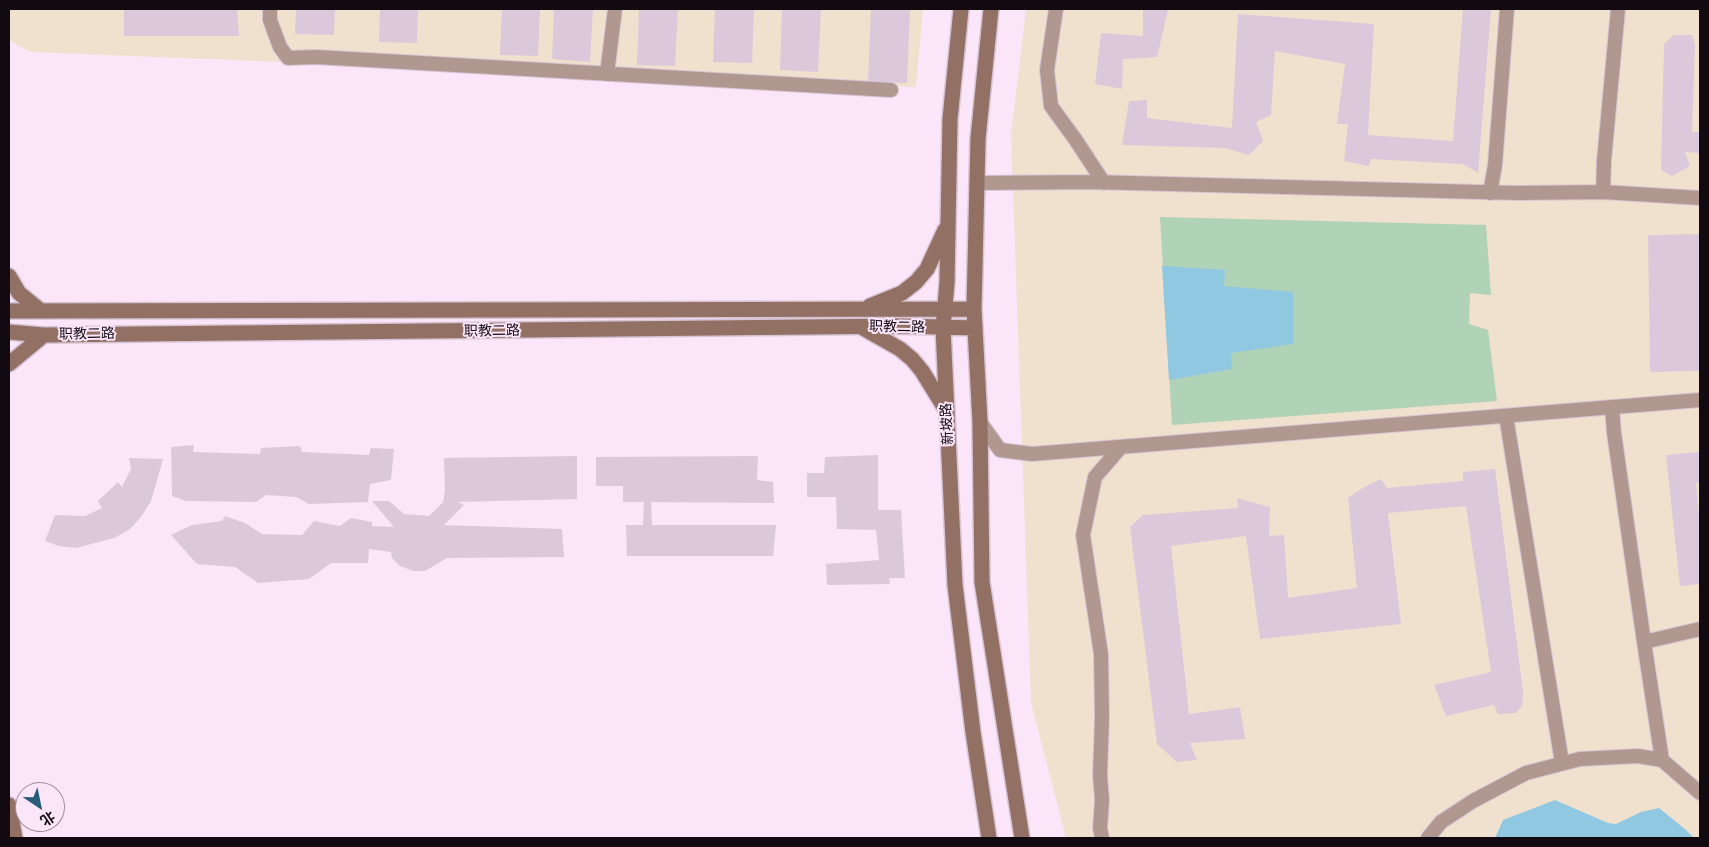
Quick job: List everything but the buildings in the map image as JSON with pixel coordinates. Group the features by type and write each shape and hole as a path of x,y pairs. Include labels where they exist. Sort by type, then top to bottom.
{"street":[{"path":"270,9 270,20 273,29 280,48 288,58 316,57 891,90"},
{"path":"607,74 615,9"},
{"name":"新坡路","path":"961,9 950,119 947,283 942,328 955,585 972,732 989,838"},
{"path":"991,9 978,140 974,309 980,422 982,582 1022,838"},
{"path":"1056,9 1047,70 1050,106 1075,139 1104,183"},
{"path":"1490,193 1495,165 1507,9"},
{"path":"1603,192 1604,161 1618,9"},
{"path":"977,184 1104,183 1490,193 1603,192 1700,198"},
{"path":"862,309 902,293 916,282 927,269 948,224"},
{"path":"9,276 19,293 41,311"},
{"name":"职教二路","path":"9,311 974,309"},
{"path":"862,327 900,349 912,359 922,371 947,412"},
{"name":"职教二路","path":"9,332 44,335 862,327 975,328"},
{"path":"9,364 44,335"},
{"path":"980,422 1000,450 1032,454 1700,400"},
{"path":"1612,407 1614,433 1662,760"},
{"path":"1506,416 1562,763"},
{"path":"1102,838 1100,828 1102,800 1100,775 1102,718 1101,654 1083,535 1095,477 1121,447"},
{"path":"1644,642 1700,629"},
{"path":"1428,838 1441,822 1473,801 1526,774 1580,759 1638,756 1662,760 1700,794"},
{"path":"9,805 15,838"}],"shaded area":[{"path":"9,9 923,9 916,87 30,52 9,40"},
{"path":"1026,9 1700,9 1700,838 1066,838 1031,703 1011,135"}],"green space":[{"path":"1160,217 1486,225 1491,295 1470,293 1469,324 1488,330 1497,401 1172,425"}],"water":[{"path":"1162,266 1225,270 1224,286 1293,292 1293,344 1231,353 1232,369 1169,380"},
{"path":"1555,800 1608,823 1616,824 1641,812 1659,808 1694,838 1495,838 1503,820"}]}
